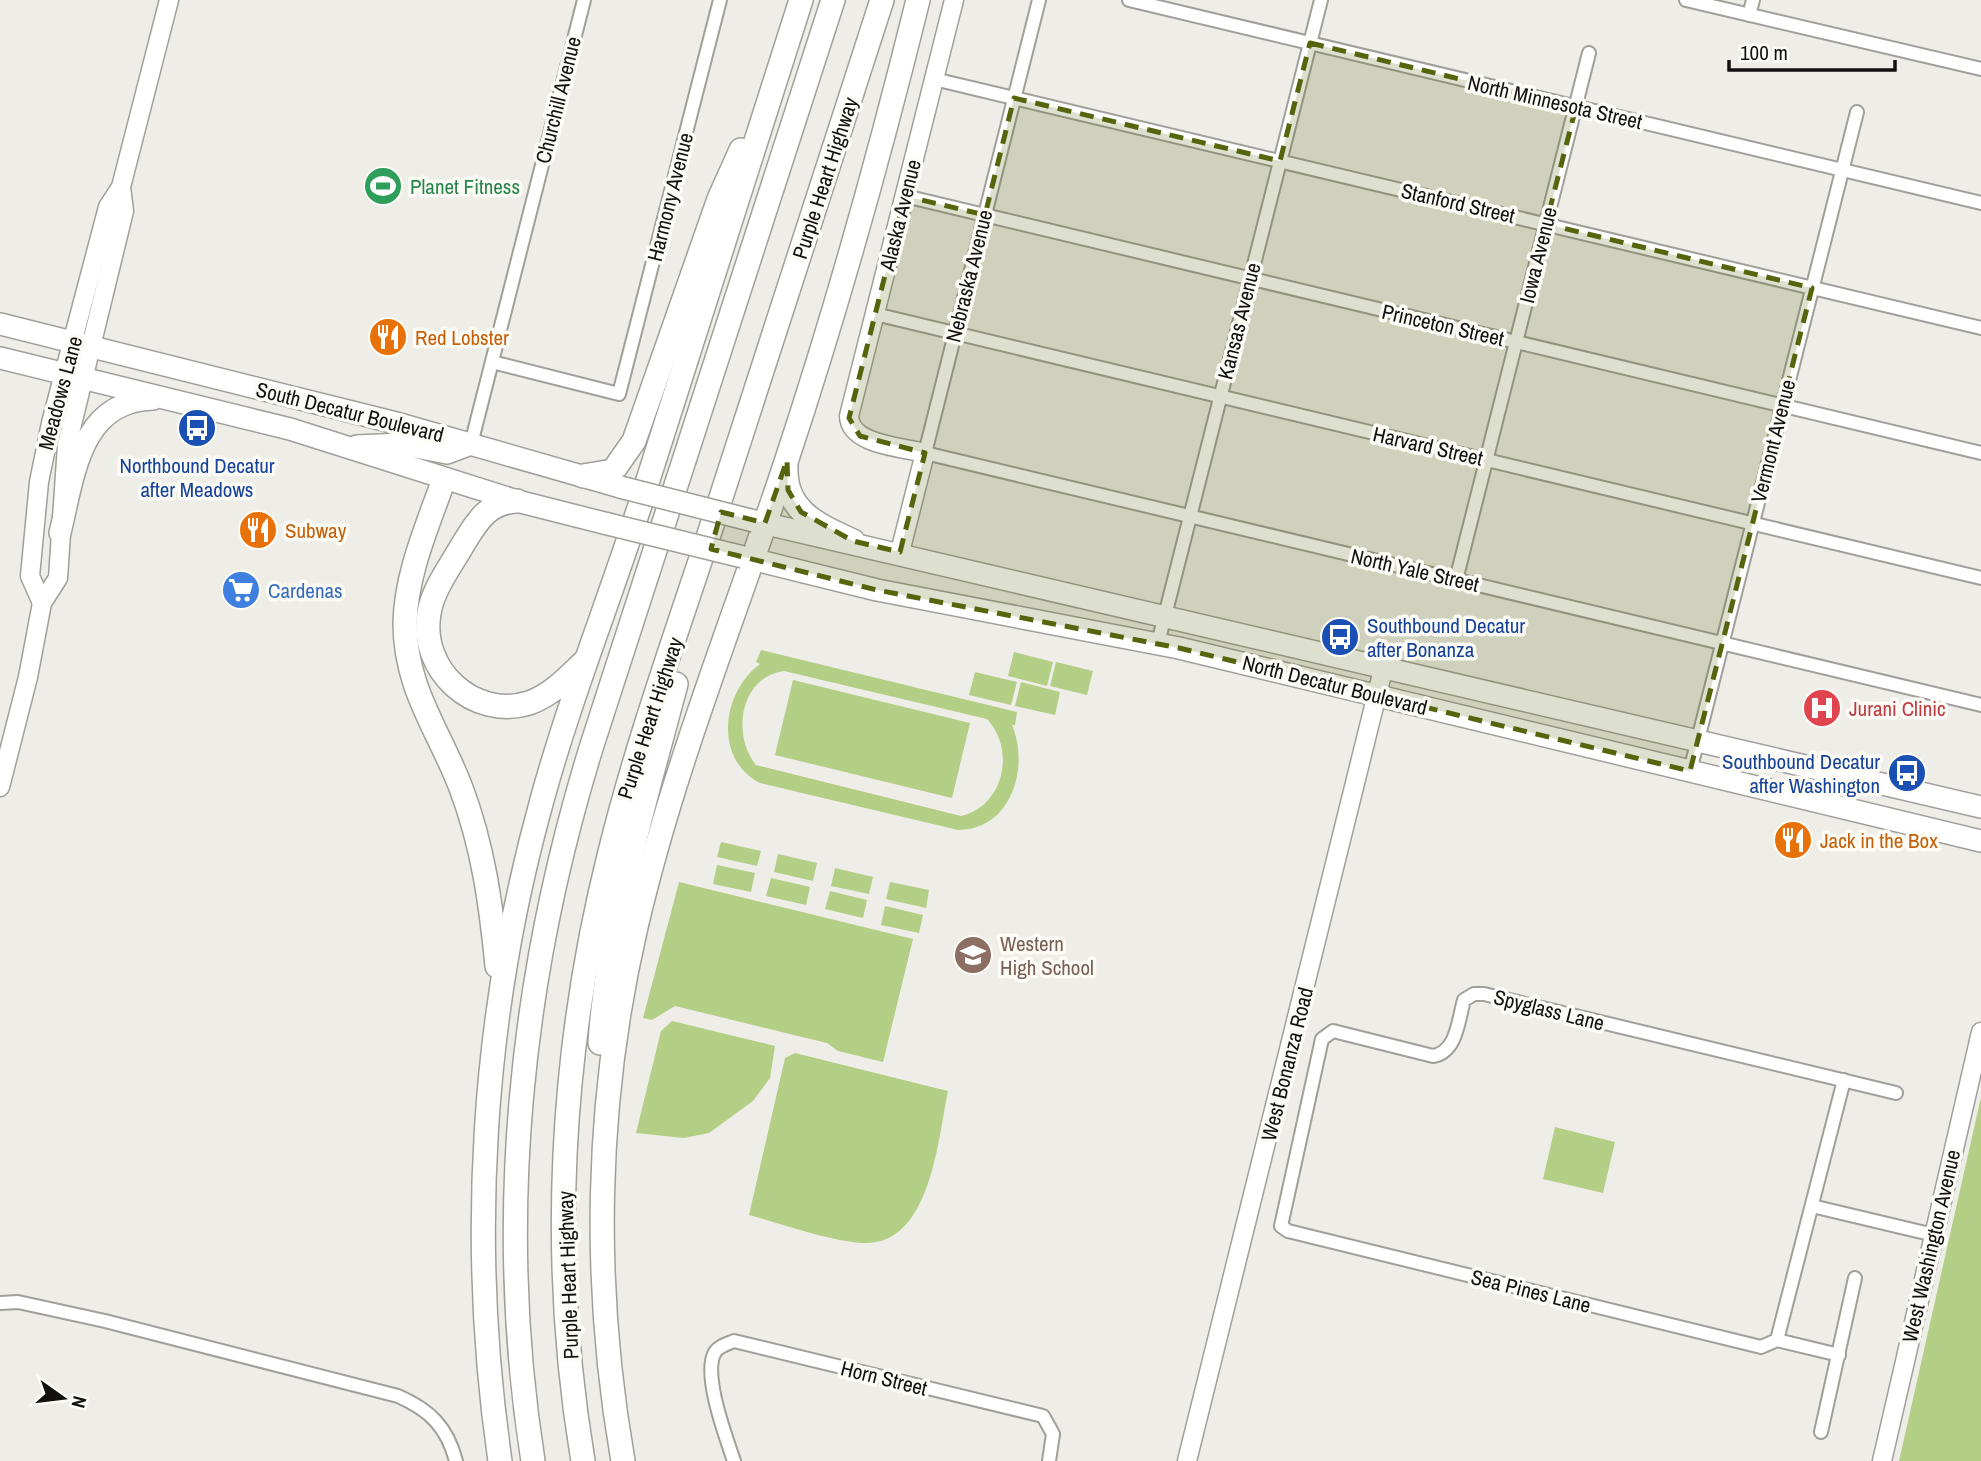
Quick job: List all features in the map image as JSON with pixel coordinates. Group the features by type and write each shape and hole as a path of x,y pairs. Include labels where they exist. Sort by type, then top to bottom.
{"highway":[{"path":"500,1461 487,1341 483,1250 487,1116 500,997 532,837 801,0"},
{"path":"533,1461 518,1320 515,1200 526,1040 546,920 564,842 592,745 833,0"},
{"name":"Purple Heart Highway","path":"583,1461 567,1324 564,1212 569,1090 584,970 620,812 882,0"},
{"path":"623,1461 605,1328 601,1241 603,1172 613,1050 637,921 664,824 747,558 787,460 872,180 918,0"},
{"path":"583,476 613,471 634,441 719,199 779,68"},
{"path":"603,1172 596,1131 599,1057 618,916 738,447"},
{"path":"787,460 786,483 797,508 814,521 853,541"},
{"path":"444,479 409,588 405,621 407,656 414,688 457,778 480,849 492,913 500,997"},
{"path":"517,501 495,505 482,516 435,593 428,627 435,660 448,680 467,696 483,703 507,706 524,704 546,695 589,657"}],"main road":[{"name":"South Decatur Boulevard","path":"0,324 471,443 620,487 698,506"},
{"name":"South Decatur Boulevard","path":"0,358 173,399 348,447 517,501 686,542"},
{"path":"60,533 85,446 98,420 107,412 128,402 173,399"},
{"path":"348,447 400,443 447,453 471,443"},
{"path":"444,479 452,464 471,443"},
{"name":"North Decatur Boulevard","path":"698,506 1981,807"},
{"name":"North Decatur Boulevard","path":"686,542 896,594 1158,643 1981,841"}],"street":[{"name":"Meadows Lane","path":"42,603 30,576 40,472 74,376 124,211 121,187 169,0"},
{"name":"Churchill Avenue","path":"471,443 584,0"},
{"name":"Harmony Avenue","path":"492,362 619,394 720,0"},
{"name":"Alaska Avenue","path":"852,429 850,412 954,0"},
{"name":"Nebraska Avenue","path":"900,552 1039,0"},
{"name":"North Minnesota Street","path":"1129,0 1981,203"},
{"name":"Kansas Avenue","path":"1158,643 1321,0"},
{"path":"1686,0 1981,69"},
{"path":"1749,15 1754,0"},
{"name":"Iowa Avenue","path":"1456,580 1590,52"},
{"name":"Stanford Street","path":"934,79 1981,328"},
{"name":"Vermont Avenue","path":"1690,771 1857,112"},
{"name":"Princeton Street","path":"905,196 1981,453"},
{"name":"Harvard Street","path":"875,314 1981,578"},
{"name":"Meadows Lane","path":"0,787 28,677 42,603 58,579 64,466 74,376"},
{"name":"North Yale Street","path":"852,429 862,437 925,453 1981,705"},
{"name":"West Bonanza Road","path":"1187,1461 1384,666"},
{"name":"Spyglass Lane","path":"1285,1229 1281,1220 1322,1039 1333,1031 1433,1056 1443,1054 1450,1047 1464,1000 1474,994 1484,994 1896,1093"},
{"name":"West Washington Avenue","path":"1882,1461 1981,1032"},
{"path":"1777,1340 1844,1080"},
{"path":"1812,1206 1934,1235"},
{"name":"Sea Pines Lane","path":"1285,1229 1760,1347 1777,1340 1839,1355"},
{"path":"1821,1432 1856,1278"},
{"path":"0,1303 18,1302 105,1321 398,1396 433,1416 452,1447 456,1461"},
{"name":"Horn Street","path":"734,1461 711,1374 717,1348 734,1341 1043,1416 1050,1423 1054,1444 1049,1461"}],"highlighted area":[{"path":"1310,43 1576,107 1546,224 1812,288 1690,771 1179,648 877,590 711,549 721,512 765,523 787,460 788,490 801,512 853,541 900,552 925,453 860,436 849,418 905,196 985,215 1014,98 1280,161"}],"green space":[{"path":"761,650 1017,712 1015,725 1012,725 1019,760 1012,794 991,820 976,827 958,830 760,783 745,772 735,758 729,742 728,725 737,691 747,676 760,664 756,662","holes":["784,671 987,719 1001,746 1001,775 996,789 987,801 976,810 961,816 756,765 748,753 742,724 744,709 757,684"]},
{"path":"1014,652 1053,662 1047,686 1008,676"},
{"path":"1056,662 1093,671 1087,695 1050,686"},
{"path":"975,672 1017,682 1011,705 969,695"},
{"path":"793,680 970,723 952,798 775,755"},
{"path":"1021,682 1060,692 1055,715 1015,706"},
{"path":"721,842 761,851 757,866 717,857"},
{"path":"778,854 817,863 813,881 774,872"},
{"path":"717,865 755,873 751,892 713,884"},
{"path":"835,868 873,877 869,894 831,886"},
{"path":"771,878 810,887 806,905 766,896"},
{"path":"679,882 913,939 883,1062 838,1051 827,1043 675,1006 652,1020 643,1018"},
{"path":"890,882 929,890 926,908 886,899"},
{"path":"830,891 867,900 863,918 825,909"},
{"path":"885,906 923,915 919,933 881,925"},
{"path":"672,1021 775,1046 770,1078 753,1101 709,1133 684,1138 636,1133 661,1031"},
{"path":"795,1053 948,1091 935,1160 927,1185 917,1208 904,1227 886,1239 864,1243 850,1242 749,1215 785,1058"},
{"path":"1981,1097 1981,1461 1899,1461"},
{"path":"1555,1127 1615,1142 1603,1193 1543,1179"}],"place":[{"name":"Planet Fitness","path":"383,186"},
{"name":"Red Lobster","path":"388,337"},
{"name":"Northbound Decatur after Meadows","path":"197,428"},
{"name":"Subway","path":"258,530"},
{"name":"Cardenas","path":"241,590"},
{"name":"Southbound Decatur after Bonanza","path":"1340,637"},
{"name":"Jurani Clinic","path":"1822,708"},
{"name":"Southbound Decatur after Washington","path":"1907,773"},
{"name":"Jack in the Box","path":"1793,840"},
{"name":"Western High School","path":"973,955"}]}
